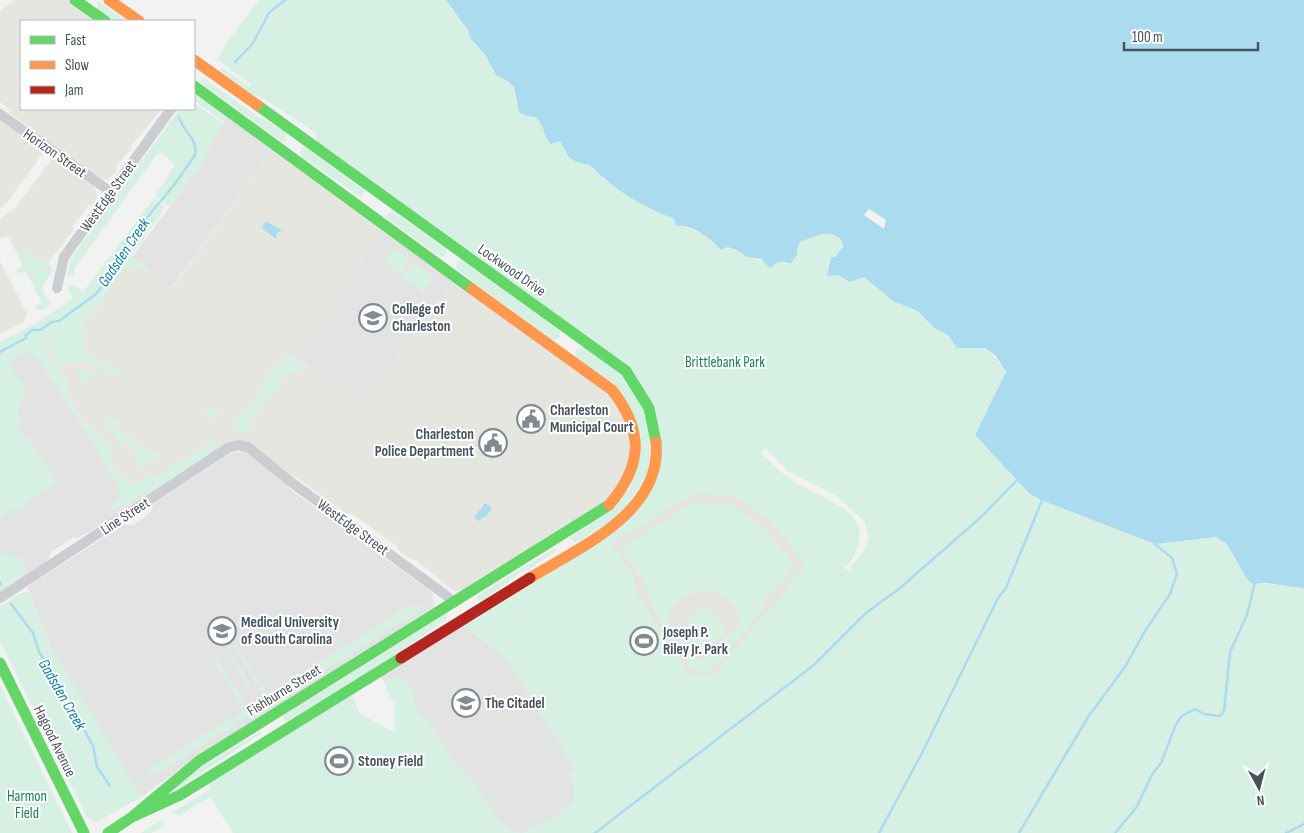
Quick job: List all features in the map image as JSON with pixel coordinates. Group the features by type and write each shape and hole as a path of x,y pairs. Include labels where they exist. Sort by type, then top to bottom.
{"main road":[{"path":"109,0 138,20"},
{"path":"83,2 104,20"},
{"name":"Lockwood Drive","path":"198,63 576,334 626,371 638,385 653,417 658,451 647,487 632,512 570,553"},
{"path":"195,87 562,352 621,399 633,424 636,450 629,480 621,493 606,509 561,537 570,553"},
{"path":"288,154 301,137"},
{"path":"370,214 383,196"},
{"path":"446,268 458,250"},
{"path":"562,352 576,334"},
{"name":"Fishburne Street","path":"108,833 132,817 200,761 266,718 561,537"},
{"name":"Fishburne Street","path":"132,817 180,795 570,553"},
{"path":"457,601 477,610"},
{"name":"Hagood Avenue","path":"0,663 84,833"},
{"path":"266,718 277,735"}],"street":[{"name":"WestEdge Street","path":"56,288 64,257 170,110"},
{"name":"Horizon Street","path":"0,114 111,192"},
{"name":"Line Street","path":"0,598 228,448 238,445 252,450"},
{"name":"WestEdge Street","path":"252,450 291,482 457,601"}],"shaded area":[{"path":"14,0 67,0 96,20 20,20 20,110 161,110 131,146 132,150 127,153 116,167 116,172 108,180 101,179 36,135 37,133 11,114 8,108 0,102 0,12"},
{"path":"0,117 43,150 43,153 6,204 0,208"},
{"path":"227,117 273,148 172,287 132,257 202,164"},
{"path":"273,148 385,230 294,356 362,404 454,280 609,393 629,424 629,467 608,501 460,592 451,589 416,560 410,559 399,551 397,546 352,514 347,514 246,442 137,504 32,347 81,322 132,257 173,287"},
{"path":"53,158 94,186 98,196 73,226 74,230 51,259 49,264 52,267 51,274 43,282 42,289 45,297 50,300 50,304 45,309 38,310 36,306 42,303 26,271 17,272 17,269 23,265 8,236 1,238 0,236 0,219 14,209"},
{"name":"College of Charleston","path":"385,230 454,280 362,404 293,356"},
{"path":"0,261 27,314 23,322 0,334"},
{"path":"32,347 137,504 125,508 115,518 78,538 73,538 52,551 46,563 18,581 0,553 0,514 12,419 6,363"},
{"name":"Medical University of South Carolina","path":"246,451 266,465 292,491 433,593 434,607 200,755 141,797 51,647 27,587 123,525 134,525 151,512 152,505 229,454"},
{"name":"The Citadel","path":"463,625 506,658 597,803 552,833 480,833 380,676"}],"green space":[{"name":"Brittlebank Park","path":"260,0 446,0 468,30 474,43 486,56 496,75 509,82 514,88 516,103 523,113 527,116 535,117 544,127 545,136 557,142 560,141 575,159 590,165 605,181 642,204 674,219 679,225 707,236 715,241 721,250 732,249 744,256 760,260 767,265 778,262 786,264 800,242 813,237 829,232 842,241 843,247 835,257 831,257 829,262 833,276 838,275 850,282 864,277 893,301 918,311 938,330 949,336 964,349 980,347 990,352 1006,372 975,435 1030,494 1155,544 1216,537 1227,544 1247,579 1253,584 1279,584 1304,588 1304,833 521,833 551,819 573,801 575,790 568,775 575,768 506,658 463,625 622,526 656,478 646,392 317,142 316,133 263,98 253,95 219,71 221,67 249,87 252,85 217,59 232,35","holes":["765,447 788,471 837,496 864,521 869,537 865,549 848,571 845,568 855,554 860,535 857,524 850,514 840,506 784,475 761,453"]},
{"path":"98,2 100,2 125,20 112,20 97,9"},
{"path":"203,78 257,116 285,131 286,141 282,142 200,82"},
{"path":"199,95 227,117 224,122 195,101 195,96"},
{"path":"195,104 223,123 202,164 170,207 155,196 175,165 162,152 157,154 75,268 74,275 67,276 71,258 179,110 195,110"},
{"path":"305,147 364,190 362,198 301,156 300,151"},
{"path":"154,198 164,206 162,213 131,256 144,264 150,273 138,267 126,269 116,278 96,309 81,322 86,327 80,336 88,343 83,349 112,370 116,366 119,369 112,375 87,359 77,364 72,359 58,368 68,379 68,393 73,406 92,429 101,434 110,447 110,457 115,469 131,485 166,472 174,464 186,460 212,440 218,438 220,442 193,466 169,482 114,510 109,507 120,497 120,490 85,430 40,362 31,353 25,351 11,360 13,371 26,390 18,412 22,424 18,429 36,448 55,481 48,490 29,501 23,510 12,510 0,518 0,342 38,322 72,299 68,287 75,285 83,292","holes":["56,335 48,344 47,350 57,358 58,368 48,361 44,350 44,341"]},
{"path":"393,211 447,250 445,256 441,257 385,217"},
{"path":"7,233 12,237 15,247 51,265 51,274 42,286 44,295 51,302 45,309 38,310 36,308 42,303 26,271 17,272 17,269 23,265"},
{"path":"394,248 409,258 399,276 386,260"},
{"path":"463,260 560,331 559,338 552,340 457,270 456,262"},
{"path":"414,262 434,277 422,294 420,288 400,277"},
{"path":"583,347 611,366 631,384 651,425 649,471 624,512 578,542 574,542 570,538 630,489 641,435 575,356 576,350"},
{"path":"293,356 306,364 307,368 298,369 287,375 249,420 250,430 243,432 234,429 234,424 251,406 275,368 287,358"},
{"path":"86,369 90,372 86,377 89,379 84,385 78,375"},
{"path":"208,406 220,416 212,418 205,413"},
{"path":"106,414 120,422 117,429 152,454 158,450 160,455 142,468 135,465 141,461 128,440 121,444 105,418"},
{"path":"555,548 556,551 530,569 523,571 481,602 478,599 478,595"},
{"path":"0,549 6,555 23,559 26,569 18,581 0,592"},
{"path":"23,592 29,592 51,647 141,797 99,821 93,821 86,816 0,641 0,607"},
{"path":"411,604 425,608 284,695 281,694 278,689"},
{"path":"447,614 447,619 395,656 287,722 285,721 283,715"},
{"path":"235,646 267,693 264,695 234,649"},
{"path":"227,651 229,651 250,685 247,687"},
{"path":"215,658 246,706 243,708 214,661"},
{"name":"Stoney Field","path":"396,676 406,681 413,692 416,710 429,721 457,766 473,780 496,817 512,830 521,833 233,833 210,797 180,815 171,813 210,789 207,784 352,694 359,713 395,733 395,705 386,689 386,681"},
{"name":"Harmon Field","path":"0,685 72,833 0,833"},
{"path":"248,708 251,716 240,722 237,721 235,716"},
{"path":"233,717 235,725 155,775 152,774 149,769"},
{"path":"261,731 260,734 176,790 174,788 192,773"},
{"path":"164,818 163,826 151,833 141,833"}],"sand":[{"path":"696,492 717,496 732,494 770,520 807,566 793,577 788,589 720,666 722,668 708,677 698,677 683,669 684,666 636,593 633,575 610,543 620,536 621,538","holes":["696,501 717,505 730,503 763,526 796,566 788,573 784,582 763,600 764,608 710,671 701,673 691,668 650,604 649,596 639,575 620,549"]},
{"path":"704,592 717,594 732,604 738,613 741,625 708,652 706,659 701,661 696,657 696,651 667,618 678,601 690,594","holes":["701,608 710,609 723,624 722,629 725,633 706,650 698,649 682,630 687,625 685,622"]}],"water":[{"path":"446,0 1304,0 1304,588 1267,583 1253,584 1247,579 1227,544 1216,537 1155,544 1030,494 975,435 1006,372 995,355 985,348 957,348 949,336 933,327 918,311 893,301 864,277 850,282 838,275 827,276 831,257 835,257 843,247 842,241 837,237 822,234 800,242 797,255 791,263 778,262 770,268 761,259 747,257 728,247 721,250 713,241 694,229 676,226 674,219 651,209 618,189 590,165 576,162 568,156 560,141 551,144 546,137 543,127 535,117 519,112 514,87 496,75 486,56 471,39 468,30"},
{"path":"266,221 282,230 277,233 276,239 263,229 262,227"},
{"path":"485,503 492,508 486,516 478,521 474,518"}],"pier":[{"path":"869,209 886,220 884,229 864,215"}],"waterway":[{"name":"Gadsden Creek","path":"235,62 253,43 269,13 285,0"},
{"name":"Gadsden Creek","path":"0,352 26,338 26,335 32,330 41,330 51,322 59,321 96,294 109,277 110,268 126,243 174,185 195,155 195,145 179,117"},
{"path":"595,833 815,664 866,613 900,588 981,517 1018,479"},
{"path":"879,833 922,753 998,598 1006,588 1043,498"},
{"path":"1019,833 1088,717 1125,667 1145,631 1170,594 1177,574 1172,558 1155,544 1156,541"},
{"path":"1115,833 1136,808 1153,773 1161,763 1176,724 1182,716 1195,709 1204,714 1220,716 1224,711 1230,652 1247,615 1255,582"},
{"name":"Gadsden Creek","path":"11,604 33,633 39,652 54,677 55,683 64,692 65,703 73,709 93,746 97,767 110,786"},
{"path":"1286,833 1304,824"}],"traffic: fast":[{"path":"75,0 104,20"},
{"path":"195,87 472,289"},
{"path":"257,105 626,371 649,408 656,442"},
{"path":"108,833 132,817 199,761 609,505"},
{"path":"132,817 180,795 401,658"},
{"path":"0,663 84,833"}],"traffic: slow":[{"path":"109,0 138,20"},
{"path":"195,61 257,105"},
{"path":"472,289 612,390 622,405 630,420 635,448 628,476 609,505"},
{"path":"530,578 593,540 614,525 632,508 646,489 655,467 656,442"}],"traffic: jam":[{"path":"401,658 530,578"}],"place":[{"name":"College of Charleston","path":"373,318"},
{"name":"Charleston Municipal Court","path":"531,419"},
{"name":"Charleston Police Department","path":"493,443"},
{"name":"Medical University of South Carolina","path":"222,631"},
{"name":"Joseph P. Riley Jr. Park","path":"644,641"},
{"name":"The Citadel","path":"466,703"},
{"name":"Stoney Field","path":"339,761"}]}
